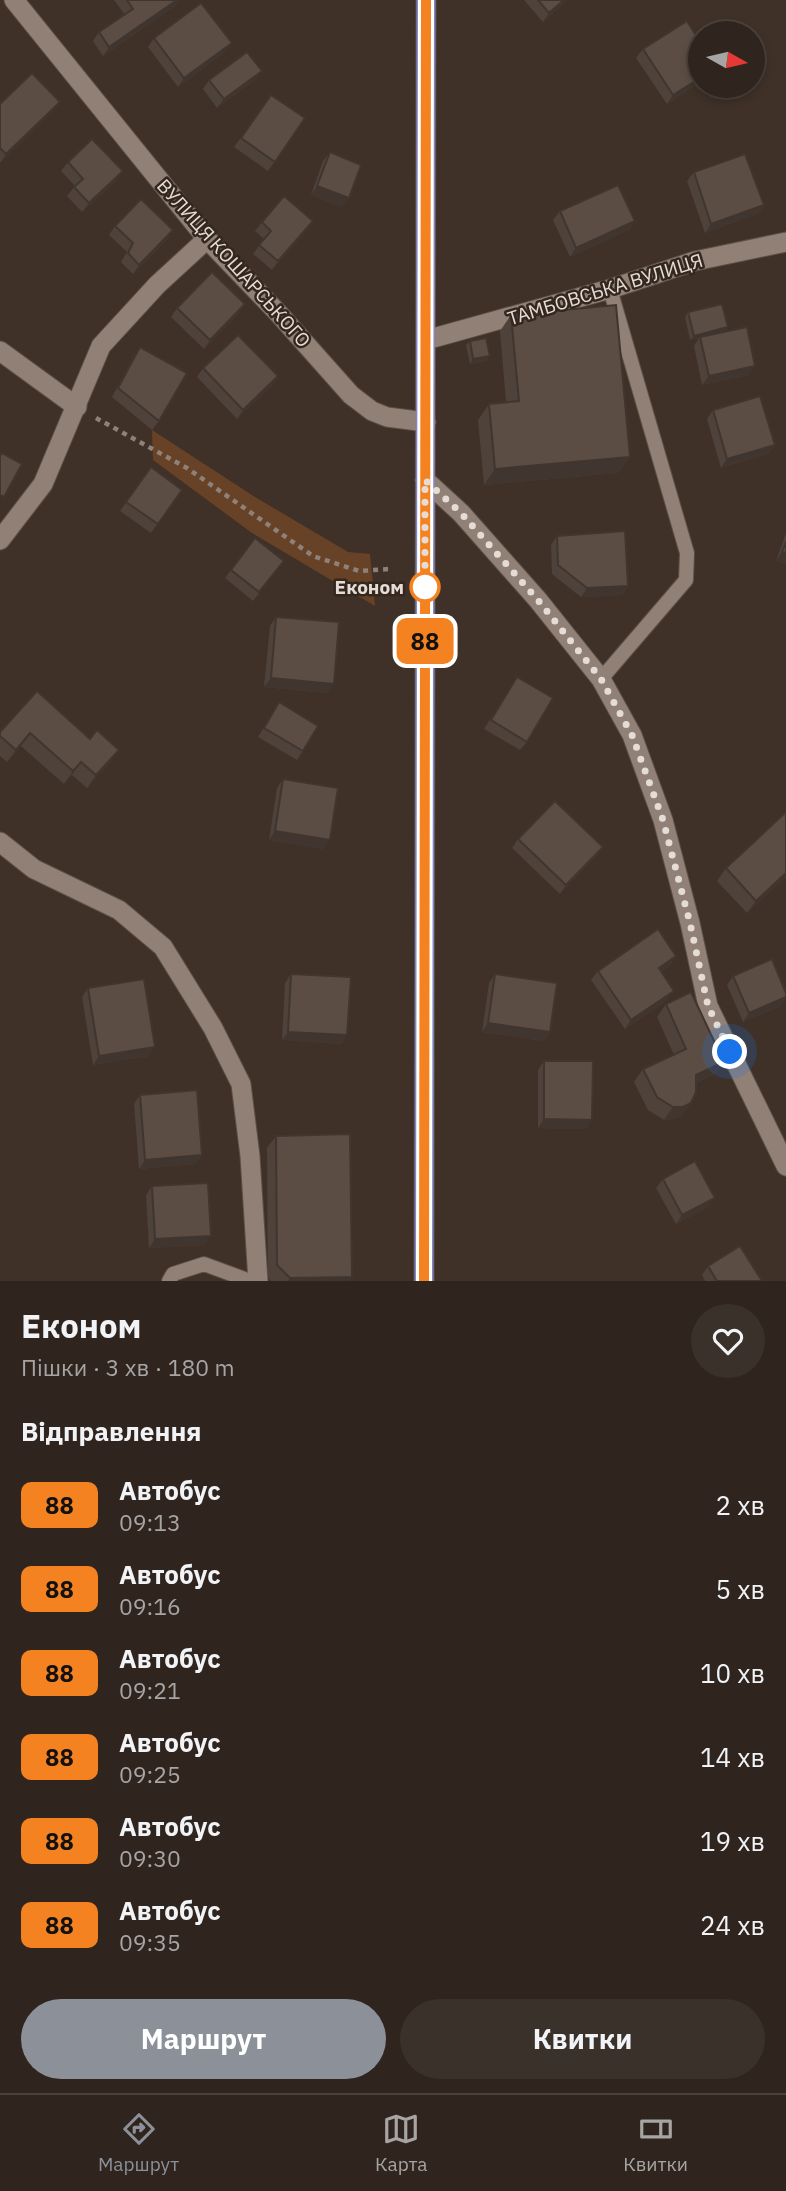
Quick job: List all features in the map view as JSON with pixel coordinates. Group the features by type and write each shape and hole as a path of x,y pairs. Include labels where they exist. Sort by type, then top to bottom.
{"main road":[{"path":"424,1281 426,0"}],"street":[{"name":"ВУЛИЦЯ КОШАРСЬКОГО","path":"14,0 207,239 351,395 372,411 387,417 426,422"},
{"path":"0,540 43,484 102,346 157,285 207,239"},
{"name":"ТАМБОВСЬКА ВУЛИЦЯ","path":"426,340 610,289 695,261 786,242"},
{"path":"0,351 77,407"},
{"path":"425,480 461,513 538,600 601,679 632,735 663,820 708,1006 786,1166"},
{"path":"0,842 34,869 119,910 163,947 213,1028 242,1084 250,1156 258,1281"}],"lane":[{"path":"601,679 685,580 687,553 610,289"},
{"path":"169,1281 173,1274 204,1264 250,1281"}],"path":[{"path":"77,407 187,468 313,556 359,571 388,569"}],"shaded area":[{"path":"152,430 255,497 348,552 370,554 375,606 252,533 153,460"}],"building":[{"path":"127,0 177,0 109,47 99,32 133,9"},
{"path":"538,0 564,0 549,13"},
{"path":"201,3 232,43 184,78 154,38"},
{"path":"687,21 688,86 673,95 643,49"},
{"path":"247,52 262,71 224,99 209,80"},
{"path":"32,73 60,102 6,154 0,148 0,104"},
{"path":"271,95 305,118 275,162 241,138"},
{"path":"92,139 123,171 89,203 74,187 83,179 68,162"},
{"path":"330,152 361,165 349,198 317,186"},
{"path":"745,154 764,205 711,224 694,172"},
{"path":"618,185 635,221 576,248 560,211"},
{"path":"284,196 313,221 278,261 259,245 271,231 262,222"},
{"path":"141,199 173,230 139,265 128,253 133,243 115,226"},
{"path":"212,272 245,304 210,340 177,308"},
{"path":"722,304 728,327 694,336 688,312"},
{"path":"616,305 630,457 495,469 489,404 519,401 511,315"},
{"path":"747,327 755,366 709,376 700,337"},
{"path":"238,335 278,376 243,410 203,368"},
{"path":"486,338 490,356 473,359 470,341"},
{"path":"140,347 187,373 159,421 118,388"},
{"path":"760,396 775,445 727,459 713,410"},
{"path":"2,453 22,464 4,497 0,495"},
{"path":"151,467 182,490 158,524 126,502"},
{"path":"625,531 628,586 587,588 558,565 557,536"},
{"path":"255,538 284,561 259,592 231,570"},
{"path":"276,617 339,622 334,684 271,678"},
{"path":"517,677 553,698 527,742 491,720"},
{"path":"37,691 90,739 97,730 119,750 96,775 81,762 73,771 30,733 16,750 0,736 0,732"},
{"path":"279,702 318,726 303,751 264,728"},
{"path":"283,779 338,788 330,840 275,831"},
{"path":"555,801 603,847 566,885 518,839"},
{"path":"786,812 786,873 756,901 726,868"},
{"path":"658,929 676,956 659,968 674,991 631,1020 598,971"},
{"path":"772,959 786,997 749,1013 733,976"},
{"path":"291,974 351,977 347,1035 288,1032"},
{"path":"495,974 557,983 550,1032 488,1023"},
{"path":"144,979 155,1047 99,1056 88,988"},
{"path":"691,992 724,1062 696,1075 696,1092 691,1103 683,1107 673,1107 657,1097 643,1069 686,1049 666,1004"},
{"path":"544,1061 593,1061 592,1120 544,1119"},
{"path":"197,1090 202,1155 145,1160 140,1095"},
{"path":"350,1134 352,1277 290,1278 277,1265 276,1136"},
{"path":"695,1161 715,1198 682,1215 663,1179"},
{"path":"208,1183 211,1236 155,1239 152,1186"},
{"path":"740,1246 762,1281 717,1281 708,1266"}],"bus line":[{"name":"88","path":"424,1281 426,0"}],"place":[{"name":"Економ","path":"425,587"}],"route":[{"path":"425,587 425,595 425,480 461,513 538,600 601,679 632,735 663,820 708,1006 730,1052"}]}
